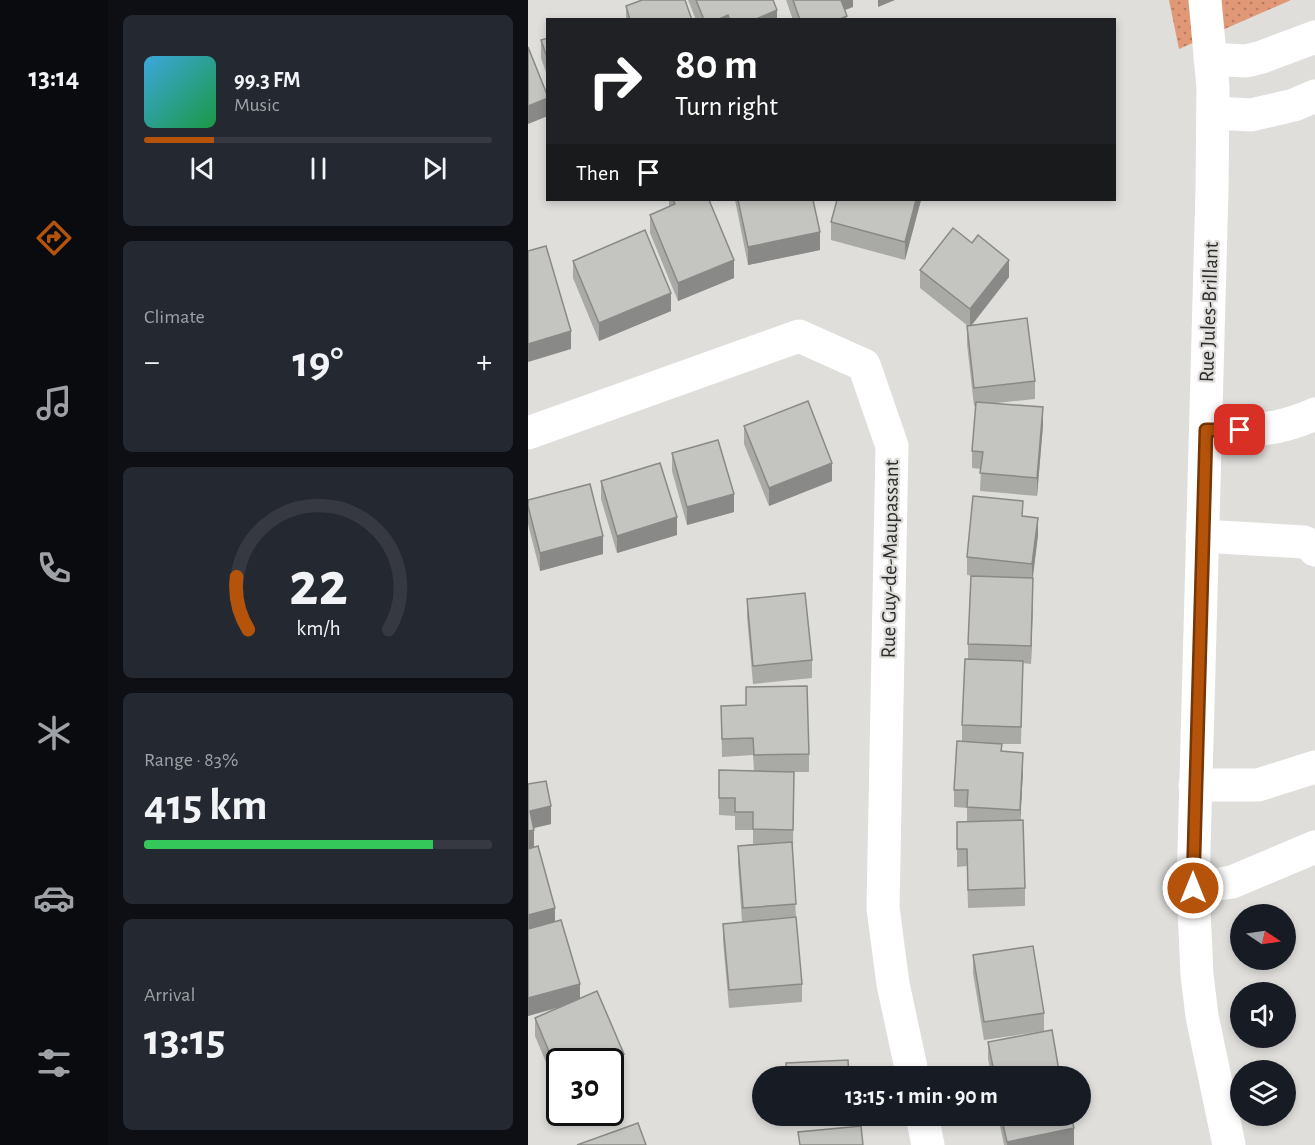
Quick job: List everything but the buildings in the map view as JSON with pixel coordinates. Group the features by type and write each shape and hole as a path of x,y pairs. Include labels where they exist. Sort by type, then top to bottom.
{"street":[{"name":"Rue Jules-Brillant","path":"1205,0 1212,86 1206,430 1193,888 1197,975 1202,1016 1229,1145"},
{"path":"1315,37 1246,61 1212,86 1251,115 1294,105 1315,96"},
{"name":"Rue Guy-de-Maupassant","path":"528,433 799,336 864,365 892,446 883,908 893,984 911,1066"},
{"path":"1206,430 1257,431 1295,423 1315,414"},
{"path":"1202,536 1304,542 1315,550"},
{"path":"1195,785 1258,785 1315,767"},
{"path":"1193,888 1232,882 1315,847"},
{"path":"924,1126 928,1145"}],"shaded area":[{"path":"1169,0 1291,0 1179,49"}],"route":[{"path":"1193,888 1206,430 1240,430"}]}
